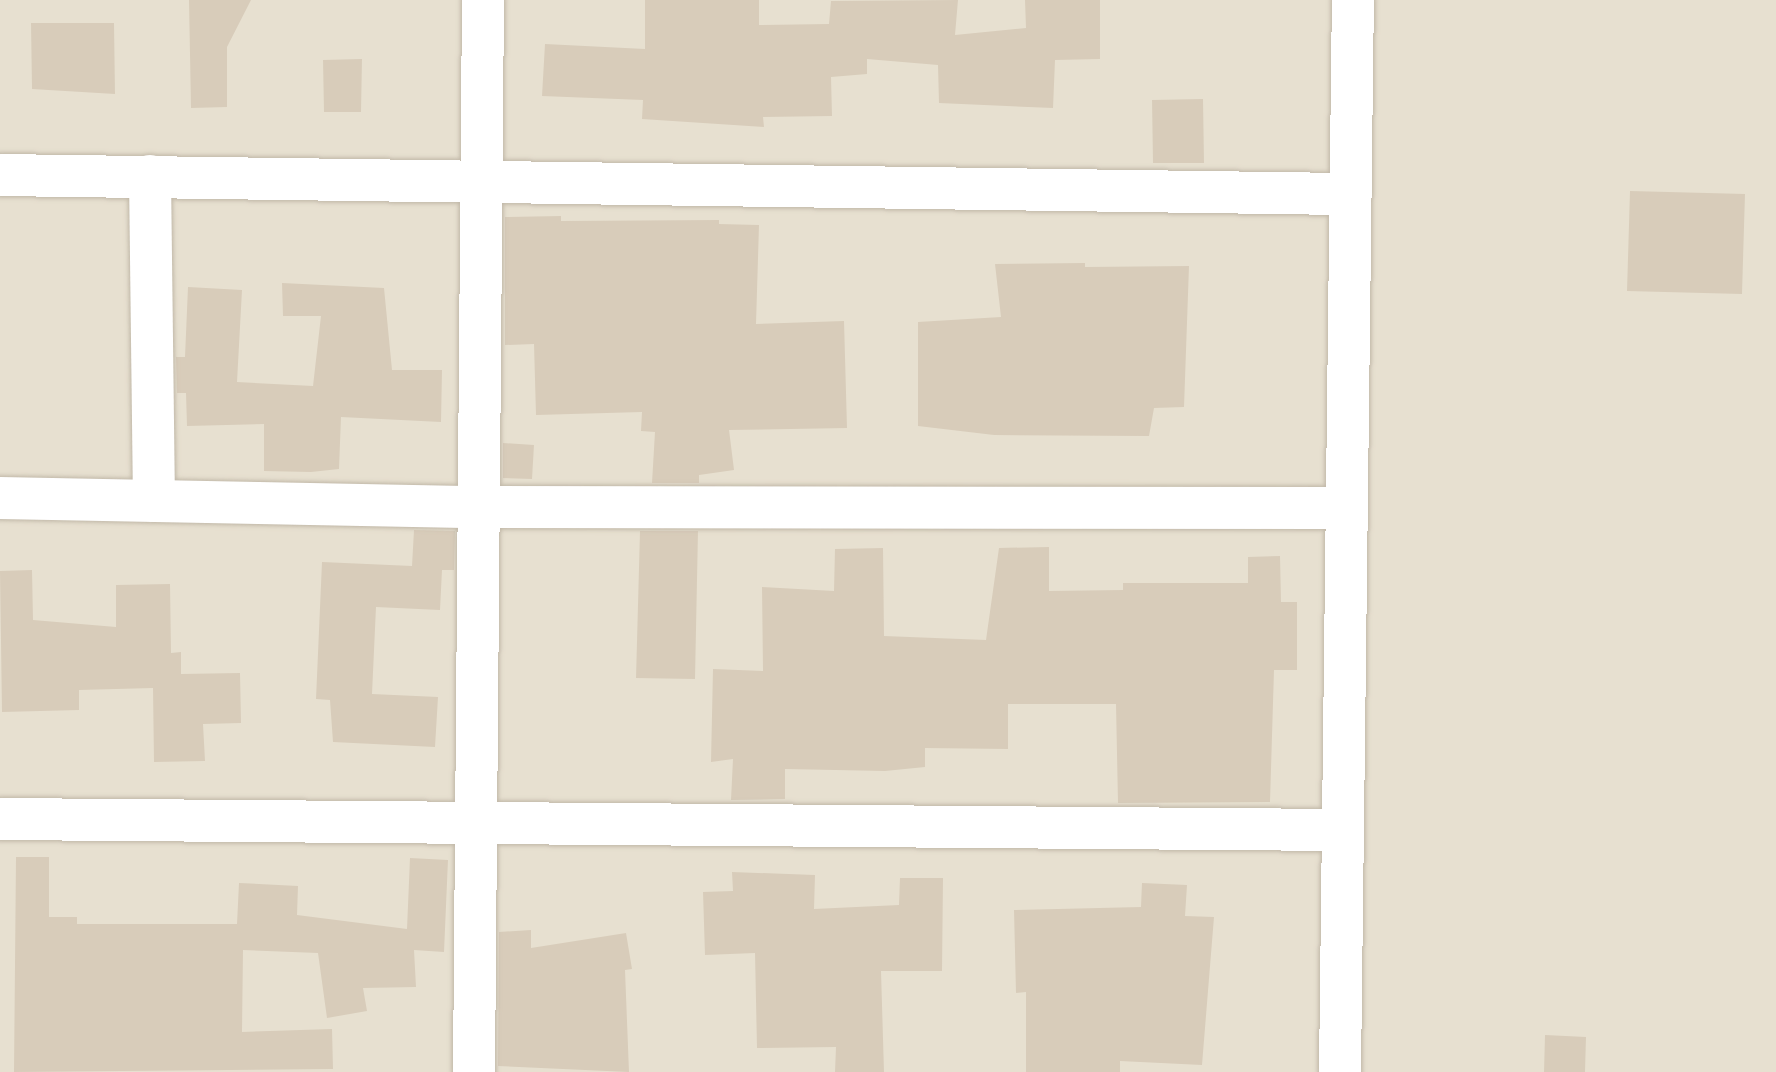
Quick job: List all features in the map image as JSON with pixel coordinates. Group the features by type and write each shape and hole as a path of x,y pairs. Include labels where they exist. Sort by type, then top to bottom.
{"street":[{"path":"474,1072 473,825 483,0"},
{"path":"1340,1072 1343,508 1353,0"},
{"path":"0,175 482,178 1347,194"},
{"path":"150,176 154,501"},
{"path":"0,498 478,507 1343,508"},
{"path":"0,819 1342,830"}],"shaded area":[{"path":"0,0 1776,0 1776,1072 0,1072"}],"building":[{"path":"189,0 251,0 227,47 227,107 191,108"},
{"path":"645,0 759,0 759,25 829,24 831,1 958,0 955,35 1026,28 1025,0 1100,0 1100,59 1055,60 1053,108 939,103 938,65 867,59 867,74 831,77 832,116 763,117 764,127 642,119 643,100 542,96 545,44 645,49"},
{"path":"31,23 114,23 115,94 32,89"},
{"path":"362,59 361,112 324,112 323,60"},
{"path":"1203,99 1204,163 1153,163 1152,100"},
{"path":"1630,191 1745,194 1742,294 1627,291"},
{"path":"561,216 561,221 719,220 719,224 759,225 756,324 844,321 847,428 729,430 734,470 699,475 699,483 652,483 655,432 641,431 642,412 536,415 534,344 505,345 505,217"},
{"path":"1085,263 1085,267 1189,266 1184,407 1154,408 1149,436 994,435 918,426 918,322 1001,317 995,264"},
{"path":"282,283 384,288 392,370 442,370 441,422 341,417 339,469 311,472 264,471 264,424 187,426 186,393 177,393 176,357 185,357 188,287 242,290 237,382 313,386 321,316 283,316"},
{"path":"503,443 534,445 532,479 503,478"},
{"path":"414,530 455,531 454,570 442,570 440,610 376,607 372,694 438,697 435,747 333,742 330,700 316,699 322,562 412,566"},
{"path":"640,531 698,531 695,679 636,678"},
{"path":"1049,547 1049,591 1123,590 1123,583 1248,583 1248,557 1280,556 1281,602 1297,602 1297,670 1274,670 1270,802 1118,803 1116,704 1008,704 1008,749 925,748 925,767 885,771 785,769 785,799 731,800 733,759 711,762 713,669 763,671 762,587 834,591 835,549 883,548 884,636 986,640 999,548"},
{"path":"32,570 33,620 116,627 116,585 170,584 171,653 181,652 181,674 240,673 241,723 203,724 205,761 154,762 153,688 79,690 79,710 2,712 0,571"},
{"path":"16,857 49,857 49,917 77,917 77,924 237,924 239,883 298,886 297,915 407,929 410,858 448,860 444,952 414,950 416,987 363,988 367,1011 327,1018 318,953 243,950 242,1032 332,1029 333,1069 14,1072"},
{"path":"732,872 815,875 814,909 899,905 900,878 943,878 942,971 881,971 884,1072 835,1072 836,1047 757,1048 755,953 705,955 703,892 733,891"},
{"path":"1142,883 1187,885 1185,916 1214,917 1202,1065 1120,1061 1120,1072 1026,1072 1026,992 1016,993 1014,910 1141,907"},
{"path":"531,930 531,948 626,933 632,969 625,970 629,1072 498,1066 499,932"},
{"path":"1545,1035 1586,1037 1585,1072 1544,1072"}]}
